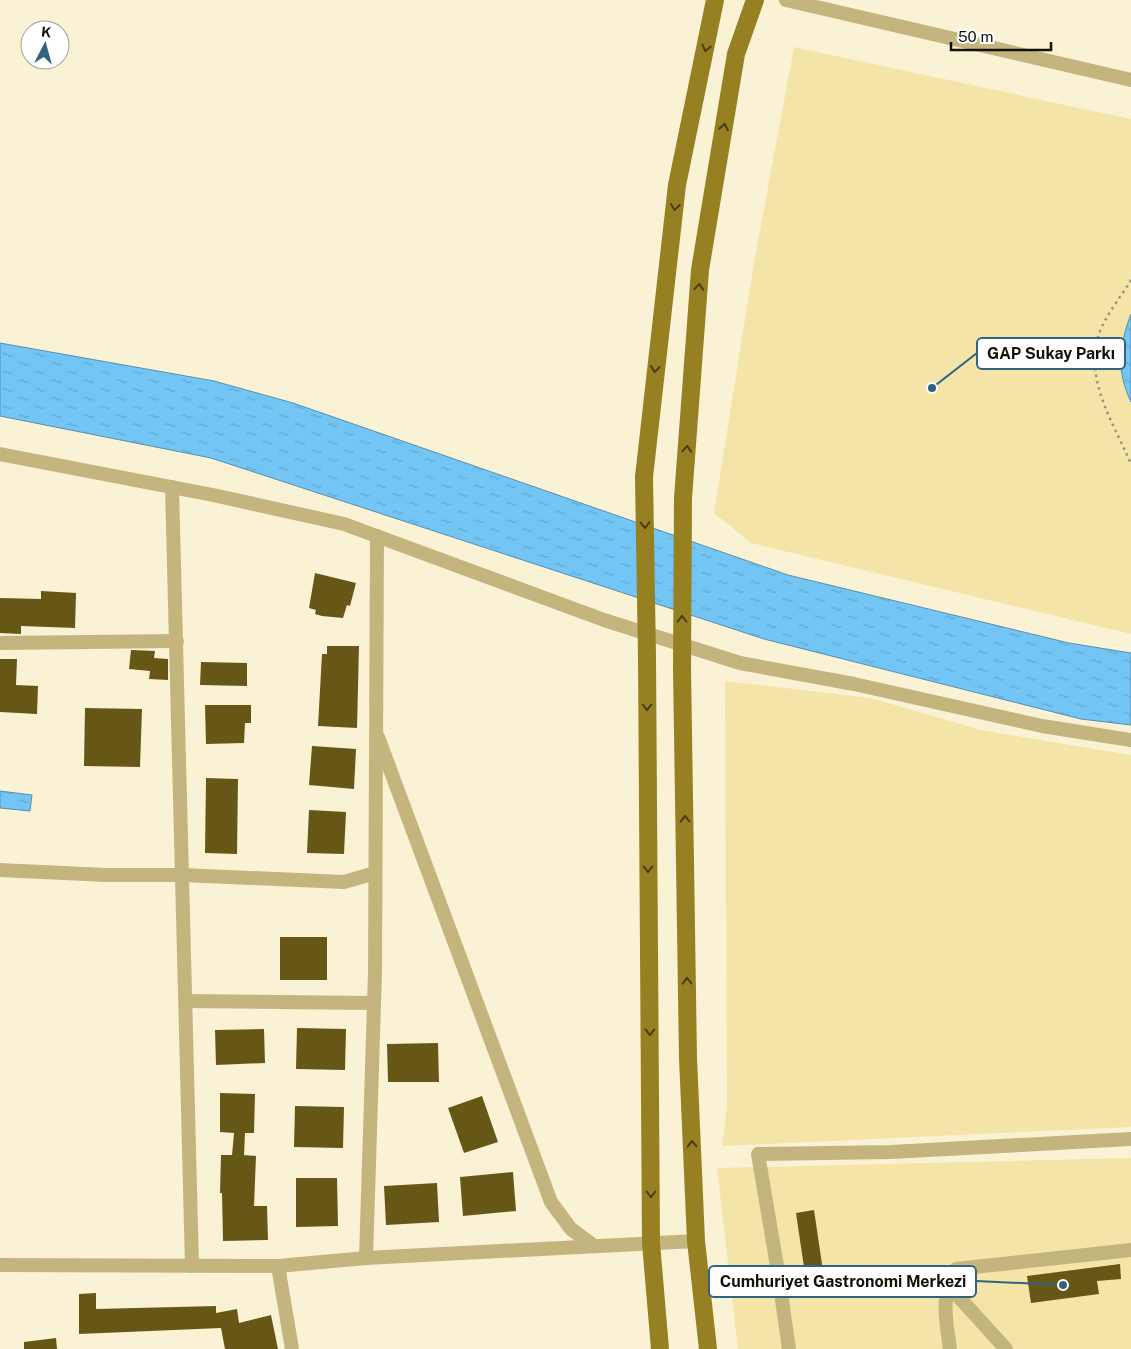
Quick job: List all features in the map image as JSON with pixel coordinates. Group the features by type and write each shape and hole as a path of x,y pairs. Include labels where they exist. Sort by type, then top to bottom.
{"main road":[{"path":"660,1349 651,1243 644,476 677,185 715,0"},
{"path":"708,1349 696,1241 688,1058 682,668 683,498 700,270 736,54 755,0"}],"street":[{"path":"786,0 1131,80"},
{"path":"0,454 172,487 344,524 604,620 740,663 854,684 1042,726 1131,740"},
{"path":"172,487 192,1266"},
{"path":"366,1258 374,1003 378,536"},
{"path":"0,643 177,641"},
{"path":"376,729 551,1202 571,1229 594,1246"},
{"path":"0,870 106,876 183,875 344,882 375,873"},
{"path":"186,1001 374,1003"},
{"path":"789,1349 758,1154 891,1152 1131,1139"},
{"path":"0,1265 278,1266 366,1258 696,1241"},
{"path":"950,1349 945,1314 947,1284 956,1269 1131,1250"},
{"path":"278,1266 292,1349"},
{"path":"700,1284 778,1272"},
{"path":"947,1284 1006,1349"}],"path":[{"path":"1131,280 1099,335 1093,361 1096,385 1131,464"}],"shaded area":[{"path":"794,47 1131,119 1131,634 751,543 714,513 754,263"},
{"path":"725,681 871,698 981,730 1131,755 1131,1127 722,1146 727,1108"},
{"path":"1131,1158 1131,1349 738,1349 717,1168"}],"water":[{"path":"1131,314 1131,402 1123,379 1121,358 1124,337"},
{"path":"0,343 214,381 293,403 788,575 1069,643 1131,653 1131,725 1081,719 764,639 211,458 0,416"},
{"path":"0,791 32,795 30,811 0,808"}],"building":[{"path":"315,573 356,583 350,606 347,605 343,618 315,614 316,610 309,608"},
{"path":"41,591 76,593 75,628 21,626 21,634 0,633 0,598 41,599"},
{"path":"327,646 359,646 357,728 318,726 322,654 327,654"},
{"path":"131,650 155,651 154,658 168,659 168,680 149,679 150,671 129,669"},
{"path":"0,659 17,659 16,685 38,686 37,714 0,712"},
{"path":"201,662 247,663 247,686 200,685"},
{"path":"205,705 251,705 251,723 245,723 244,743 206,744"},
{"path":"85,708 142,709 140,767 84,766"},
{"path":"312,746 356,749 354,789 309,785"},
{"path":"206,778 238,779 237,854 205,853"},
{"path":"309,810 346,812 344,854 307,853"},
{"path":"280,937 327,937 327,980 280,980"},
{"path":"297,1028 346,1029 345,1070 296,1069"},
{"path":"264,1029 265,1063 216,1065 215,1030"},
{"path":"438,1043 439,1082 388,1082 387,1044"},
{"path":"220,1093 255,1094 254,1133 245,1133 244,1155 256,1156 254,1206 267,1206 268,1240 223,1241 222,1193 220,1193 221,1155 232,1155 234,1133 220,1132"},
{"path":"482,1096 498,1142 464,1153 448,1108"},
{"path":"295,1106 344,1107 343,1148 294,1147"},
{"path":"513,1172 516,1211 463,1216 460,1177"},
{"path":"296,1178 337,1178 338,1226 296,1227"},
{"path":"437,1183 439,1222 386,1225 384,1186"},
{"path":"814,1210 823,1271 805,1274 796,1213"},
{"path":"1120,1264 1121,1279 1097,1281 1099,1294 1031,1303 1027,1276"},
{"path":"96,1293 96,1309 216,1306 216,1313 237,1309 239,1323 271,1315 278,1349 225,1349 221,1328 79,1334 79,1294"},
{"path":"56,1338 57,1349 24,1349 24,1342"}],"place":[{"name":"GAP Sukay Parkı","path":"932,388"},
{"name":"Cumhuriyet Gastronomi Merkezi","path":"1063,1285"}]}
